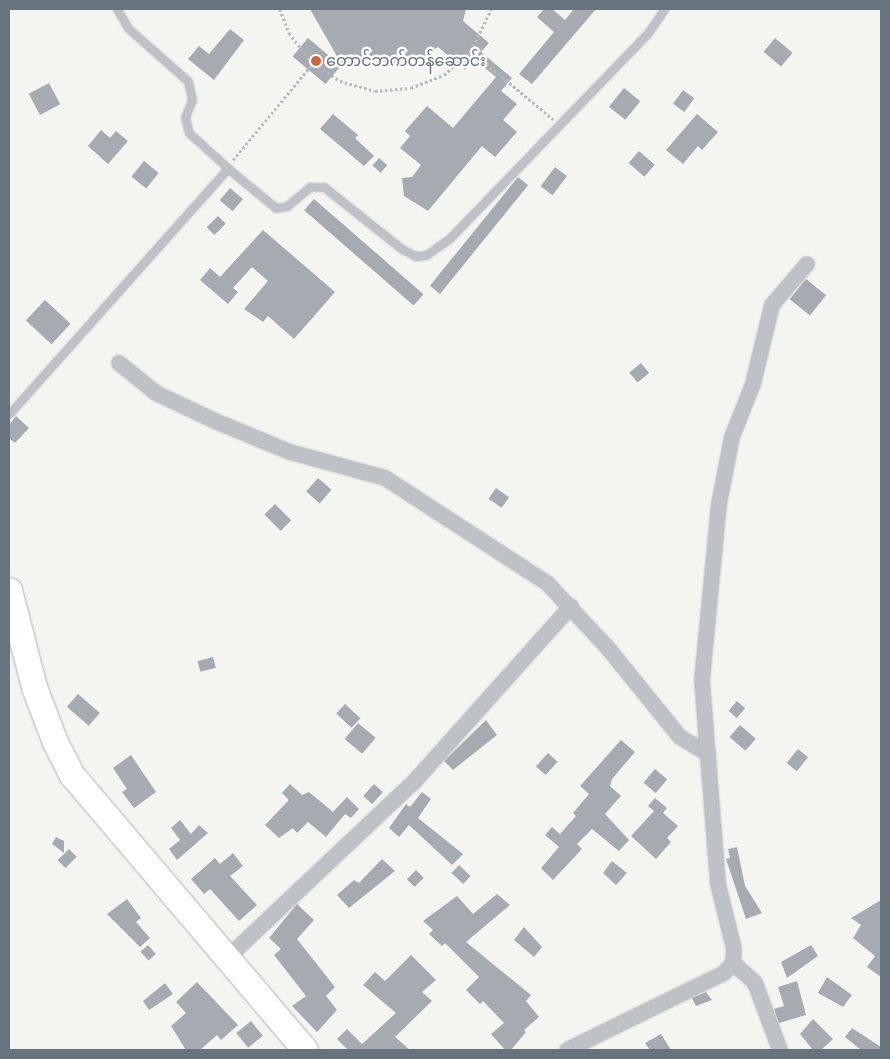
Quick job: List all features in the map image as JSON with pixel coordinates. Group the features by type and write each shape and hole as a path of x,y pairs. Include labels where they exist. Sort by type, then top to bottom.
{"highway":[{"path":"9,590 34,687 55,742 72,775 305,1050"}],"street":[{"path":"567,1050 724,973 733,963 734,949 718,884 702,680 720,504 732,437 753,384 772,305 807,264"},
{"path":"119,363 156,393 215,420 290,452 385,478 548,584 571,606 680,737 708,754"},
{"path":"226,959 413,783 571,606"},
{"path":"733,963 755,983 780,1050"}],"lane":[{"path":"117,9 128,28 188,81 192,100 185,117 189,133 276,208 287,206 310,187 324,187 402,249 426,255 449,239 560,125 648,33 664,9"},
{"path":"9,414 228,168"}],"path":[{"path":"280,9 288,33 313,63 340,81 375,91 411,88 444,75 471,51 491,9"},
{"path":"471,51 560,125"},
{"path":"228,168 313,63"}],"building":[{"path":"310,9 466,9 463,21 489,43 481,52 512,78 501,91 517,104 503,120 517,132 495,157 482,146 428,211 404,196 402,178 412,177 421,165 400,148 410,136 405,131 427,106 453,128 496,77 474,59 465,70 438,47 424,56 396,63 368,61 351,54 342,65"},
{"path":"544,9 552,9 565,20 574,9 596,9 532,84 519,74 554,32 537,17"},
{"path":"230,29 244,40 214,80 188,59 199,46 209,54"},
{"name":"တောင်ဘက်တန်ဆောင်း","path":"308,38 341,66 326,84 293,56"},
{"path":"775,38 793,53 781,67 763,52"},
{"path":"49,83 60,104 40,115 29,94"},
{"path":"624,88 640,101 625,120 609,107"},
{"path":"683,90 694,98 684,112 673,104"},
{"path":"333,114 358,135 355,138 374,156 364,166 320,129"},
{"path":"697,114 718,132 702,150 698,146 683,164 666,150"},
{"path":"101,130 110,138 116,131 128,141 108,164 88,146"},
{"path":"639,151 655,165 644,177 629,163"},
{"path":"379,158 387,165 381,173 372,166"},
{"path":"144,161 159,173 146,189 131,177"},
{"path":"555,167 567,176 553,195 541,186"},
{"path":"518,177 528,185 440,294 430,286"},
{"path":"230,188 243,199 233,211 220,200"},
{"path":"314,199 423,294 414,305 304,210"},
{"path":"218,216 226,224 214,235 207,227"},
{"path":"263,230 335,292 294,339 268,316 263,322 244,309 268,281 252,267 233,288 238,292 228,304 200,280 210,268 220,277"},
{"path":"806,279 826,295 810,316 790,299"},
{"path":"45,300 71,324 52,344 26,320"},
{"path":"641,363 649,373 638,383 629,372"},
{"path":"16,416 29,428 15,443 9,438 9,425"},
{"path":"318,478 332,490 320,503 306,492"},
{"path":"496,488 509,497 502,508 489,499"},
{"path":"275,504 291,520 281,531 264,515"},
{"path":"213,657 216,668 200,672 198,661"},
{"path":"78,694 100,713 89,726 67,707"},
{"path":"737,701 745,708 737,718 728,711"},
{"path":"345,704 360,718 351,728 336,714"},
{"path":"486,720 497,735 453,770 444,761"},
{"path":"358,723 376,738 362,754 345,739"},
{"path":"740,725 756,739 745,751 730,737"},
{"path":"621,740 635,752 612,779 610,786 621,796 605,814 629,840 619,851 592,829 577,844 582,849 553,880 541,868 559,847 545,835 552,827 560,834 576,816 573,813 589,794 580,786"},
{"path":"798,749 808,757 797,771 787,763"},
{"path":"548,753 558,762 546,775 536,766"},
{"path":"131,755 156,792 134,808 122,792 127,789 113,768"},
{"path":"655,769 667,779 656,793 643,783"},
{"path":"290,784 302,795 309,792 333,812 347,797 359,809 351,818 345,814 326,837 308,822 297,833 293,828 279,838 265,825 289,800 282,793"},
{"path":"374,784 383,792 372,804 363,796"},
{"path":"422,792 431,799 418,818 463,854 452,865 409,825 399,837 389,828 406,804 410,807"},
{"path":"655,798 667,808 663,813 678,826 667,838 671,842 656,859 631,836 654,811 648,806"},
{"path":"180,820 191,834 199,825 208,833 177,860 169,849 180,840 171,828"},
{"path":"56,837 64,841 64,853 52,844"},
{"path":"737,847 745,886 762,913 746,919 726,859 730,858 728,849"},
{"path":"69,849 77,857 65,868 58,860"},
{"path":"233,853 243,866 230,876 257,905 239,921 210,889 204,894 191,879 215,858 220,864"},
{"path":"382,859 395,871 349,908 337,895 354,880 359,883"},
{"path":"612,861 627,873 616,885 603,873"},
{"path":"459,865 471,876 463,884 451,873"},
{"path":"416,870 424,878 415,887 407,879"},
{"path":"497,894 510,905 466,942 531,995 526,1001 539,1017 524,1030 526,1032 511,1050 505,1050 491,1034 504,1023 483,1001 480,1004 466,990 479,977 445,943 442,946 429,934 433,930 423,921 457,896 473,914"},
{"path":"127,899 141,918 136,922 150,938 140,947 107,914"},
{"path":"881,900 881,977 867,967 875,956 853,938 861,925 851,918"},
{"path":"297,904 314,920 297,939 335,987 326,996 337,1010 317,1032 292,1006 306,996 274,955 281,949 269,938"},
{"path":"524,927 542,947 534,957 514,940"},
{"path":"148,945 156,954 149,961 141,952"},
{"path":"811,945 818,956 787,978 781,962"},
{"path":"411,955 436,980 422,992 432,1001 395,1037 410,1050 348,1050 337,1039 347,1029 362,1044 396,1013 363,985 375,972 385,981"},
{"path":"827,977 852,995 843,1007 818,993"},
{"path":"797,981 806,1015 779,1023 774,1009 784,1006 778,987"},
{"path":"197,982 238,1025 221,1040 217,1035 200,1050 186,1050 171,1026 186,1013 176,1002"},
{"path":"165,983 173,994 149,1010 143,1001"},
{"path":"706,992 712,1000 696,1006 692,998"},
{"path":"813,1019 833,1039 821,1050 813,1050 800,1034"},
{"path":"251,1021 263,1036 248,1048 236,1033"},
{"path":"852,1028 881,1047 881,1050 861,1050 845,1037"},
{"path":"661,1034 671,1050 650,1050 645,1043"}],"place":[{"name":"တောင်ဘက်တန်ဆောင်း","path":"316,61"}]}
